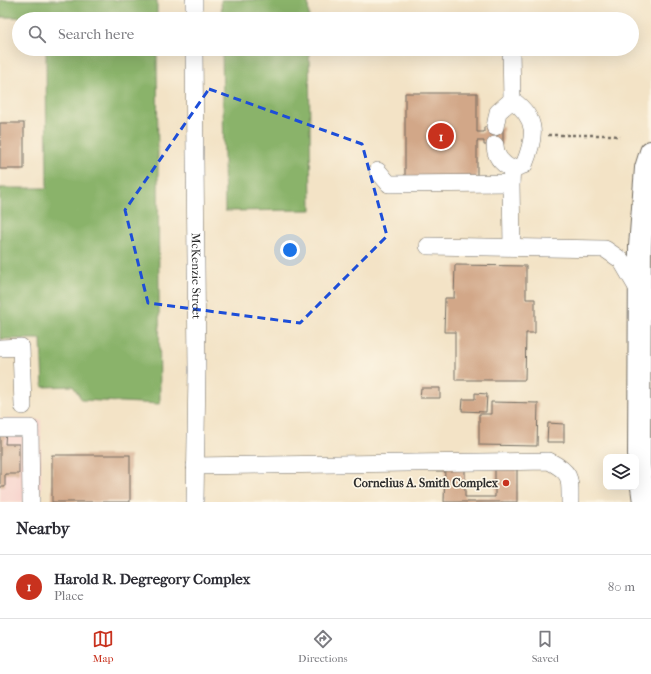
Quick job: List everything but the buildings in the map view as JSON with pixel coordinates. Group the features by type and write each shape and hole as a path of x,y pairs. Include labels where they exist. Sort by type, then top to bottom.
{"main road":[{"path":"646,498 639,465 639,291 641,214 646,168 651,152"}],"street":[{"path":"194,0 194,12"},
{"name":"McKenzie Street","path":"194,56 196,371 195,502"},
{"path":"511,56 512,100"},
{"path":"495,127 498,112 512,100"},
{"path":"378,171 389,184 512,176 524,165 533,144 532,123 524,109 512,100"},
{"path":"495,145 498,157 512,176 512,247"},
{"path":"428,246 605,249 621,260 639,291"},
{"path":"0,348 21,347 22,406"},
{"path":"0,428 30,428 31,502"},
{"path":"195,466 549,461 564,468 570,482 570,502"}],"path":[{"path":"532,135 612,135 620,137"}],"highlighted area":[{"path":"209,89 362,144 387,236 300,323 148,303 125,210"}],"shaded area":[{"path":"0,419 41,420 41,502 0,502"}],"green space":[{"path":"0,0 157,0 157,12 12,12 12,17 0,17"},
{"path":"221,0 308,0 309,12 222,12"},
{"path":"46,56 157,56 160,404 82,400 73,386 43,387 41,339 0,339 0,188 47,188"},
{"path":"222,56 309,56 311,210 225,211"}],"place":[{"name":"Harold R. Degregory Complex","path":"441,136"},
{"name":"Cornelius A. Smith Complex","path":"506,483"}]}
